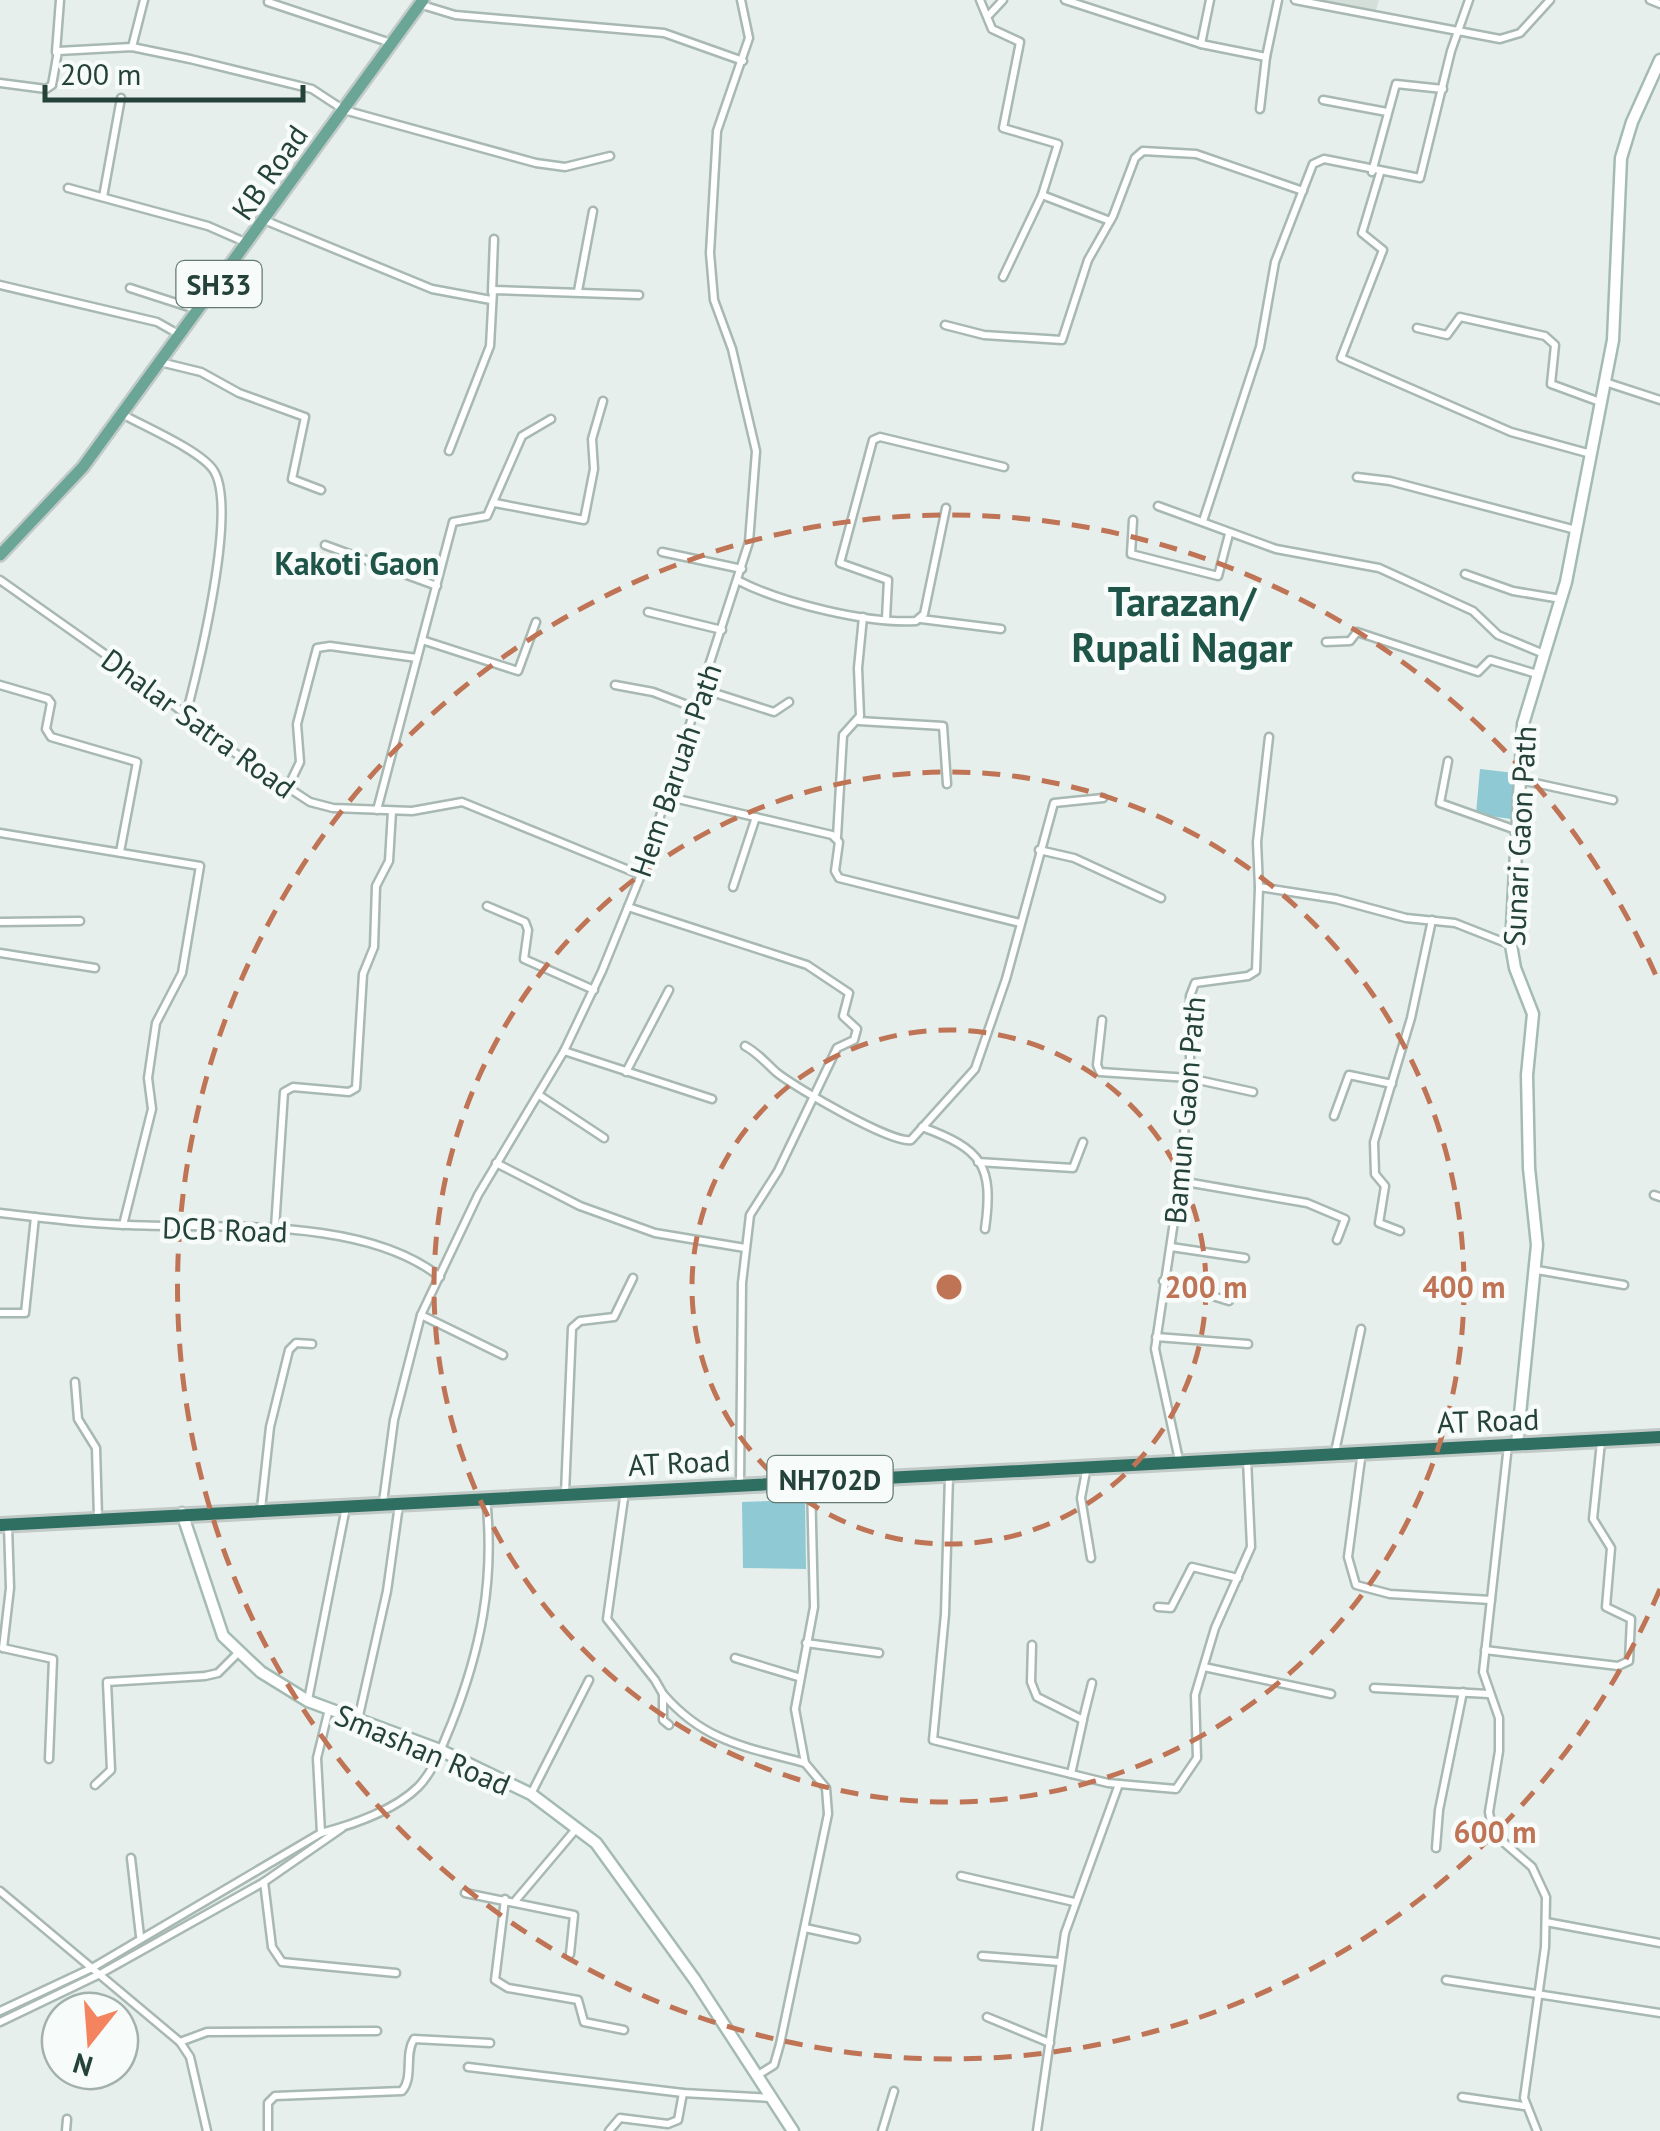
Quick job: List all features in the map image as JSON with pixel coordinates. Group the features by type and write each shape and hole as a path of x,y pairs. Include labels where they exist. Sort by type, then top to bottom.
{"highway":[{"name":"AT Road","path":"4,1525 1660,1437"}],"main road":[{"name":"KB Road","path":"0,555 68,487 421,2"}],"street":[{"path":"0,83 50,88 60,0"},
{"path":"132,48 144,0"},
{"name":"Hem Baruah Path","path":"382,1504 394,1420 421,1315 496,1163 564,1051 594,990 641,875 742,569 752,524 756,452 732,350 714,300 710,241 717,131 743,61 750,29 741,0"},
{"path":"980,0 989,14 992,30 1020,42 1003,128 1009,134 1058,144 1042,195 1003,277"},
{"path":"989,14 1003,0"},
{"path":"1065,0 1200,44 1266,57"},
{"path":"1200,44 1210,0"},
{"path":"1260,109 1278,0"},
{"path":"1295,0 1500,40 1514,37 1550,0"},
{"path":"1203,521 1260,347 1274,262 1318,159 1376,173 1420,178 1469,0"},
{"path":"1650,0 1660,4"},
{"path":"268,2 392,43"},
{"path":"421,2 448,14 664,33 743,61"},
{"path":"56,54 63,49 132,48 312,89 344,110 550,166 610,156"},
{"name":"Sunari Gaon Path","path":"1512,1444 1538,1270 1527,1075 1533,1014 1515,968 1511,945 1523,724 1562,600 1605,382 1616,316 1619,172 1632,122 1655,86 1660,60"},
{"path":"1443,89 1396,84 1362,233 1383,250 1341,358 1511,432 1591,454"},
{"path":"103,196 121,98"},
{"path":"1323,100 1387,112"},
{"path":"946,325 993,336 1062,340 1088,260 1110,221 1135,158 1150,149 1196,154 1303,191"},
{"path":"68,188 216,228 248,244"},
{"path":"1042,195 1110,221"},
{"path":"578,292 592,211"},
{"path":"264,220 432,289 492,296"},
{"path":"450,451 490,346 494,238"},
{"path":"0,285 157,322 181,335"},
{"path":"492,296 497,287 639,295"},
{"path":"130,288 200,310"},
{"path":"1417,328 1449,334 1460,317 1545,336 1555,346 1550,384 1601,402"},
{"path":"160,362 202,372 239,393 305,417 292,479 321,490"},
{"path":"1605,382 1660,400"},
{"path":"494,504 584,520 594,470 592,439 603,401"},
{"path":"122,414 205,461 218,482 211,612 186,715"},
{"path":"377,810 453,522 484,519 522,436 551,418"},
{"path":"886,619 888,580 840,562 873,440 880,437 1004,468"},
{"path":"1357,477 1390,480 1577,530"},
{"path":"1158,506 1276,549 1379,568 1473,610 1498,635 1545,655"},
{"path":"921,619 946,508"},
{"path":"1133,520 1132,554 1218,576 1229,534"},
{"path":"325,546 437,586"},
{"path":"662,552 742,569"},
{"path":"1465,574 1514,591 1562,600"},
{"name":"Dhalar Satra Road","path":"0,580 287,789 320,806 392,811 462,802 641,875"},
{"path":"738,581 776,599 864,617 1001,628"},
{"path":"648,612 722,630"},
{"path":"859,720 858,659 864,617"},
{"path":"422,640 518,670 536,622"},
{"path":"1326,642 1350,642 1357,632 1478,672 1490,660 1538,674"},
{"path":"287,789 300,762 296,734 317,648 330,646 416,658"},
{"path":"0,685 48,699 51,703 46,729 51,737 137,762 120,852"},
{"path":"615,685 653,692 695,708"},
{"path":"702,689 774,712 790,702"},
{"path":"948,784 943,726 859,720 849,725 843,736 835,871 839,878 1020,923"},
{"path":"1268,737 1257,842 1259,886 1455,923 1511,945"},
{"path":"1448,760 1440,804 1518,830"},
{"path":"1520,780 1614,800"},
{"path":"664,796 837,838"},
{"path":"745,1046 778,1074 902,1142 911,1140 975,1069 1006,979 1054,803 1103,798"},
{"path":"274,1228 284,1092 293,1088 349,1092 356,1088 364,968 374,947 376,886 389,861 392,811"},
{"path":"734,886 756,817"},
{"path":"0,833 190,861 200,871 182,973 156,1023 148,1078 152,1109 123,1225"},
{"path":"1039,850 1074,858 1161,898"},
{"name":"Bamun Gaon Path","path":"1179,1460 1158,1380 1156,1336 1180,1182 1192,989 1201,980 1248,976 1256,971 1259,886"},
{"path":"487,906 525,922 528,930 524,959 594,990"},
{"path":"628,907 807,966 849,994 843,1016 856,1028 856,1036 837,1048 778,1171 750,1216 745,1248 740,1483"},
{"path":"1400,1231 1379,1223 1386,1186 1375,1174 1374,1159 1432,920"},
{"path":"0,922 80,921"},
{"path":"0,953 95,968"},
{"path":"626,1072 668,990"},
{"path":"1102,1020 1097,1066 1100,1072 1189,1078 1252,1092"},
{"path":"564,1051 712,1099"},
{"path":"1334,1116 1349,1075 1392,1084"},
{"path":"538,1094 604,1138"},
{"path":"922,1126 962,1142 977,1162 990,1186 984,1229"},
{"path":"977,1162 1073,1168 1082,1142"},
{"path":"496,1163 580,1206 642,1228 745,1248"},
{"path":"1180,1182 1307,1203 1345,1219 1337,1240"},
{"name":"DCB Road","path":"0,1213 123,1225 274,1228 384,1246 425,1264 440,1277"},
{"path":"0,1314 25,1314 34,1217"},
{"path":"1171,1247 1245,1258"},
{"path":"1538,1270 1624,1285"},
{"path":"565,1493 572,1328 580,1321 614,1318 633,1278"},
{"path":"1163,1281 1229,1301"},
{"path":"421,1315 502,1355"},
{"path":"1335,1452 1362,1328"},
{"path":"1156,1336 1248,1344"},
{"path":"261,1509 270,1427 289,1350 296,1343 312,1344"},
{"path":"75,1382 78,1418 96,1448 98,1519"},
{"path":"1485,1650 1618,1666 1628,1661 1631,1619 1606,1607 1612,1548 1593,1518 1601,1440"},
{"path":"1512,1444 1484,1684 1496,1704 1499,1734 1490,1825 1500,1842 1537,1874 1546,1897 1524,2106 1537,2131"},
{"path":"1362,1450 1348,1557 1356,1585 1390,1594 1491,1600"},
{"path":"949,1472 941,1682 932,1737 939,1743 1071,1774 1163,1791 1182,1782 1198,1758 1193,1704 1251,1546 1247,1458"},
{"path":"1087,1465 1081,1498 1091,1558"},
{"path":"804,1763 795,1710 798,1677 814,1607 811,1480"},
{"path":"625,1490 607,1619 688,1723 704,1732 804,1763 826,1788 828,1803 805,1928 775,2062 758,2076"},
{"path":"0,2010 92,1968 321,1833 406,1798 424,1780 440,1750 484,1629 489,1580 486,1498"},
{"path":"358,1720 388,1591 400,1503"},
{"path":"308,1702 346,1506"},
{"name":"Smashan Road","path":"182,1513 223,1636 238,1653 286,1691 308,1702 440,1750 531,1794 596,1843 794,2131"},
{"path":"4,1525 10,1588 2,1649 54,1660 49,1759"},
{"path":"1158,1607 1171,1608 1192,1567 1238,1578"},
{"path":"806,1643 879,1653"},
{"path":"1032,1646 1031,1682 1037,1697 1083,1720"},
{"path":"95,1785 111,1770 107,1682 204,1676 218,1672 238,1653"},
{"path":"736,1658 798,1677"},
{"path":"1204,1666 1331,1694"},
{"path":"531,1794 589,1680"},
{"path":"1071,1774 1092,1683"},
{"path":"1374,1688 1489,1694"},
{"path":"1436,1848 1438,1810 1463,1692"},
{"path":"663,1694 662,1717 669,1724"},
{"path":"321,1833 316,1758 329,1709"},
{"path":"1037,2131 1060,1962 1074,1902 1119,1784"},
{"path":"0,2022 100,1974 264,1882 343,1827"},
{"path":"516,1900 577,1828"},
{"path":"132,1858 140,1937"},
{"path":"962,1876 1074,1902"},
{"path":"264,1882 272,1947 282,1962 396,1972"},
{"path":"0,1891 180,2042 190,2057 207,2131"},
{"path":"465,1893 516,1900 574,1915 570,1954"},
{"path":"506,1899 495,1980 508,1988 578,2000 584,2022 624,2030"},
{"path":"1546,1922 1660,1943"},
{"path":"805,1928 856,1939"},
{"path":"982,1956 1060,1962"},
{"path":"1446,1980 1660,2013"},
{"path":"988,2017 1050,2043"},
{"path":"180,2042 208,2032 377,2031"},
{"path":"268,2131 268,2102 275,2096 402,2091 408,2084 409,2048 414,2039 490,2042"},
{"path":"468,2067 684,2093 773,2098"},
{"path":"882,2131 894,2091"},
{"path":"609,2131 620,2118 668,2124 678,2120 684,2093"},
{"path":"1462,2097 1524,2106"},
{"path":"66,2131 67,2118"}],"shaded area":[{"path":"1307,0 1379,0 1375,13"}],"water":[{"path":"1480,769 1514,773 1511,819 1476,814"},
{"path":"805,1500 806,1569 743,1568 742,1502"}],"district":[{"name":"Kakoti Gaon","path":"357,563"},
{"name":"Tarazan/ Rupali Nagar","path":"1182,624"}]}
